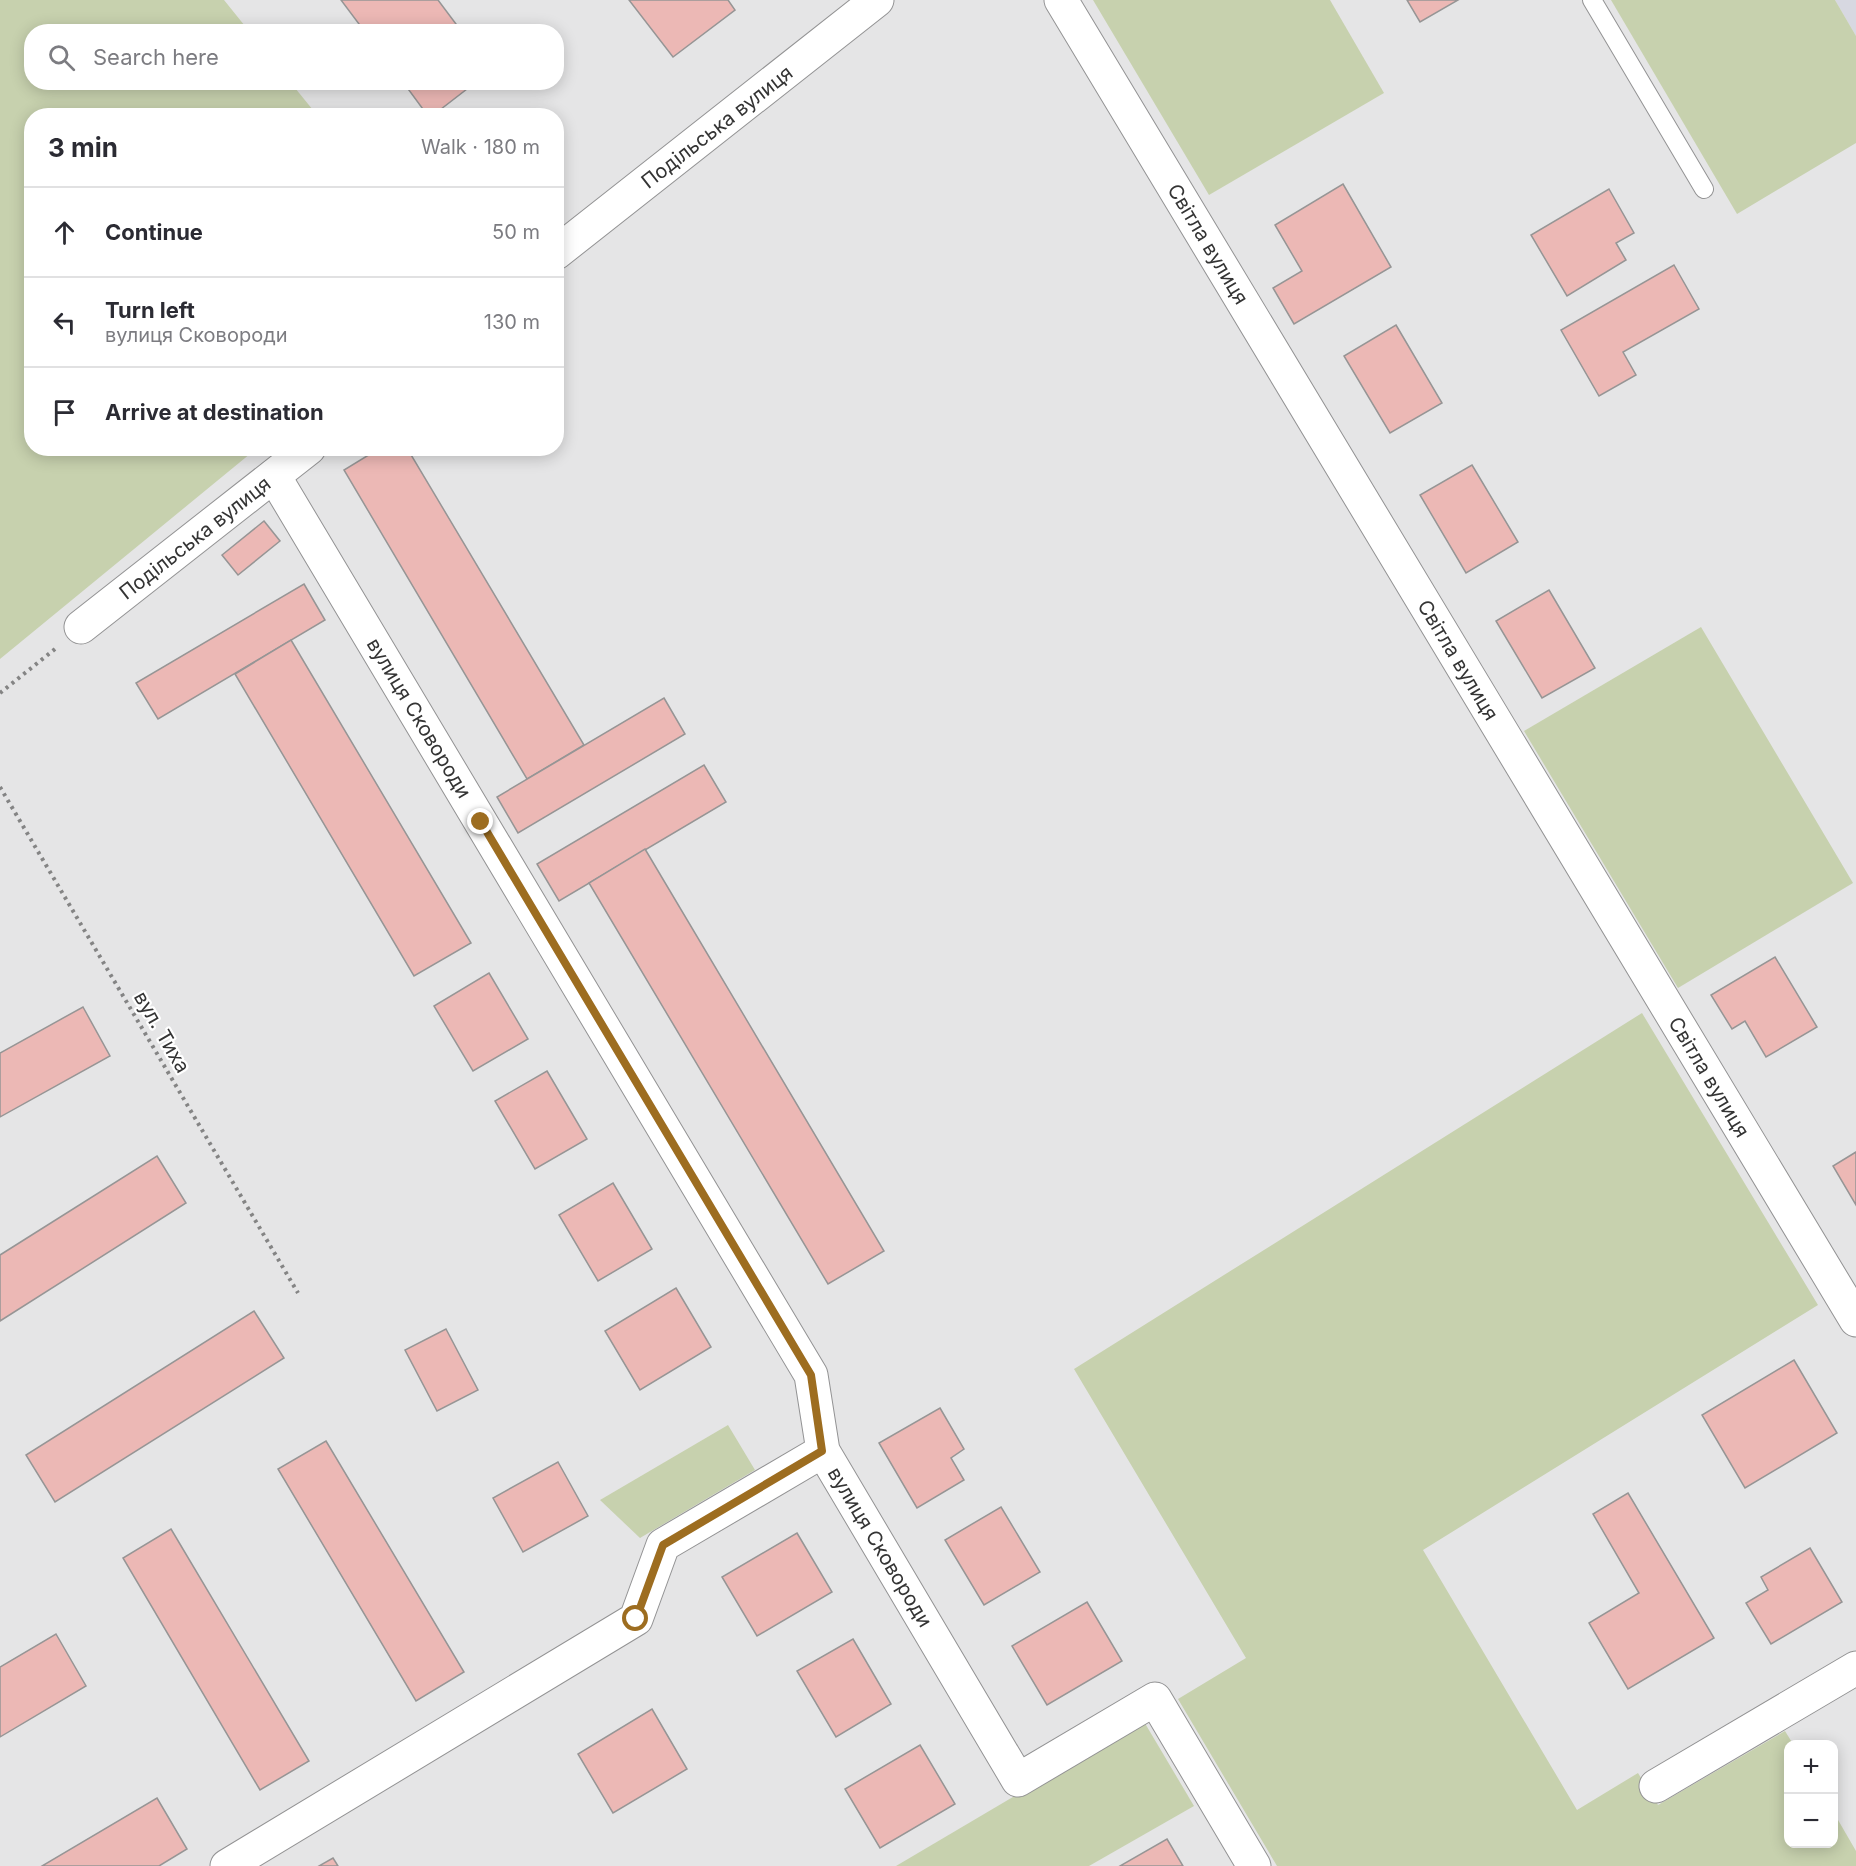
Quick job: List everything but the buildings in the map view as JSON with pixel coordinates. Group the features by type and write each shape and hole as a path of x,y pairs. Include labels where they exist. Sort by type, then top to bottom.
{"street":[{"name":"Подільська вулиця","path":"564,247 877,0"},
{"name":"Світла вулиця","path":"1061,0 1856,1320"},
{"name":"Подільська вулиця","path":"81,627 299,456"},
{"name":"вулиця Сковороди","path":"274,476 811,1375 822,1451 1018,1780 1155,1699 1254,1866"},
{"path":"228,1866 636,1619 663,1545 822,1451"},
{"path":"1656,1786 1856,1668"}],"lane":[{"path":"1592,0 1704,189"}],"path":[{"path":"0,693 81,627"},
{"name":"вул. Тиха","path":"0,787 298,1293"}],"shaded area":[{"path":"1835,0 1856,0 1856,36"}],"green space":[{"path":"0,0 224,0 243,24 24,24 24,90 297,90 311,108 24,108 24,456 247,456 0,659"},
{"path":"1093,0 1330,0 1384,93 1209,195"},
{"path":"1611,0 1835,0 1856,36 1856,143 1737,214"},
{"path":"1701,627 1853,883 1678,988 1524,731"},
{"path":"1642,1013 1818,1305 1423,1550 1577,1810 1638,1773 1658,1805 1785,1731 1791,1740 1784,1740 1784,1848 1838,1848 1838,1820 1856,1851 1856,1866 1277,1866 1178,1699 1246,1658 1074,1369"},
{"path":"728,1425 755,1470 640,1538 600,1500"},
{"path":"1143,1720 1194,1806 1089,1866 896,1866"}],"route":[{"path":"481,822 811,1375 822,1451 663,1545 636,1619"}]}
